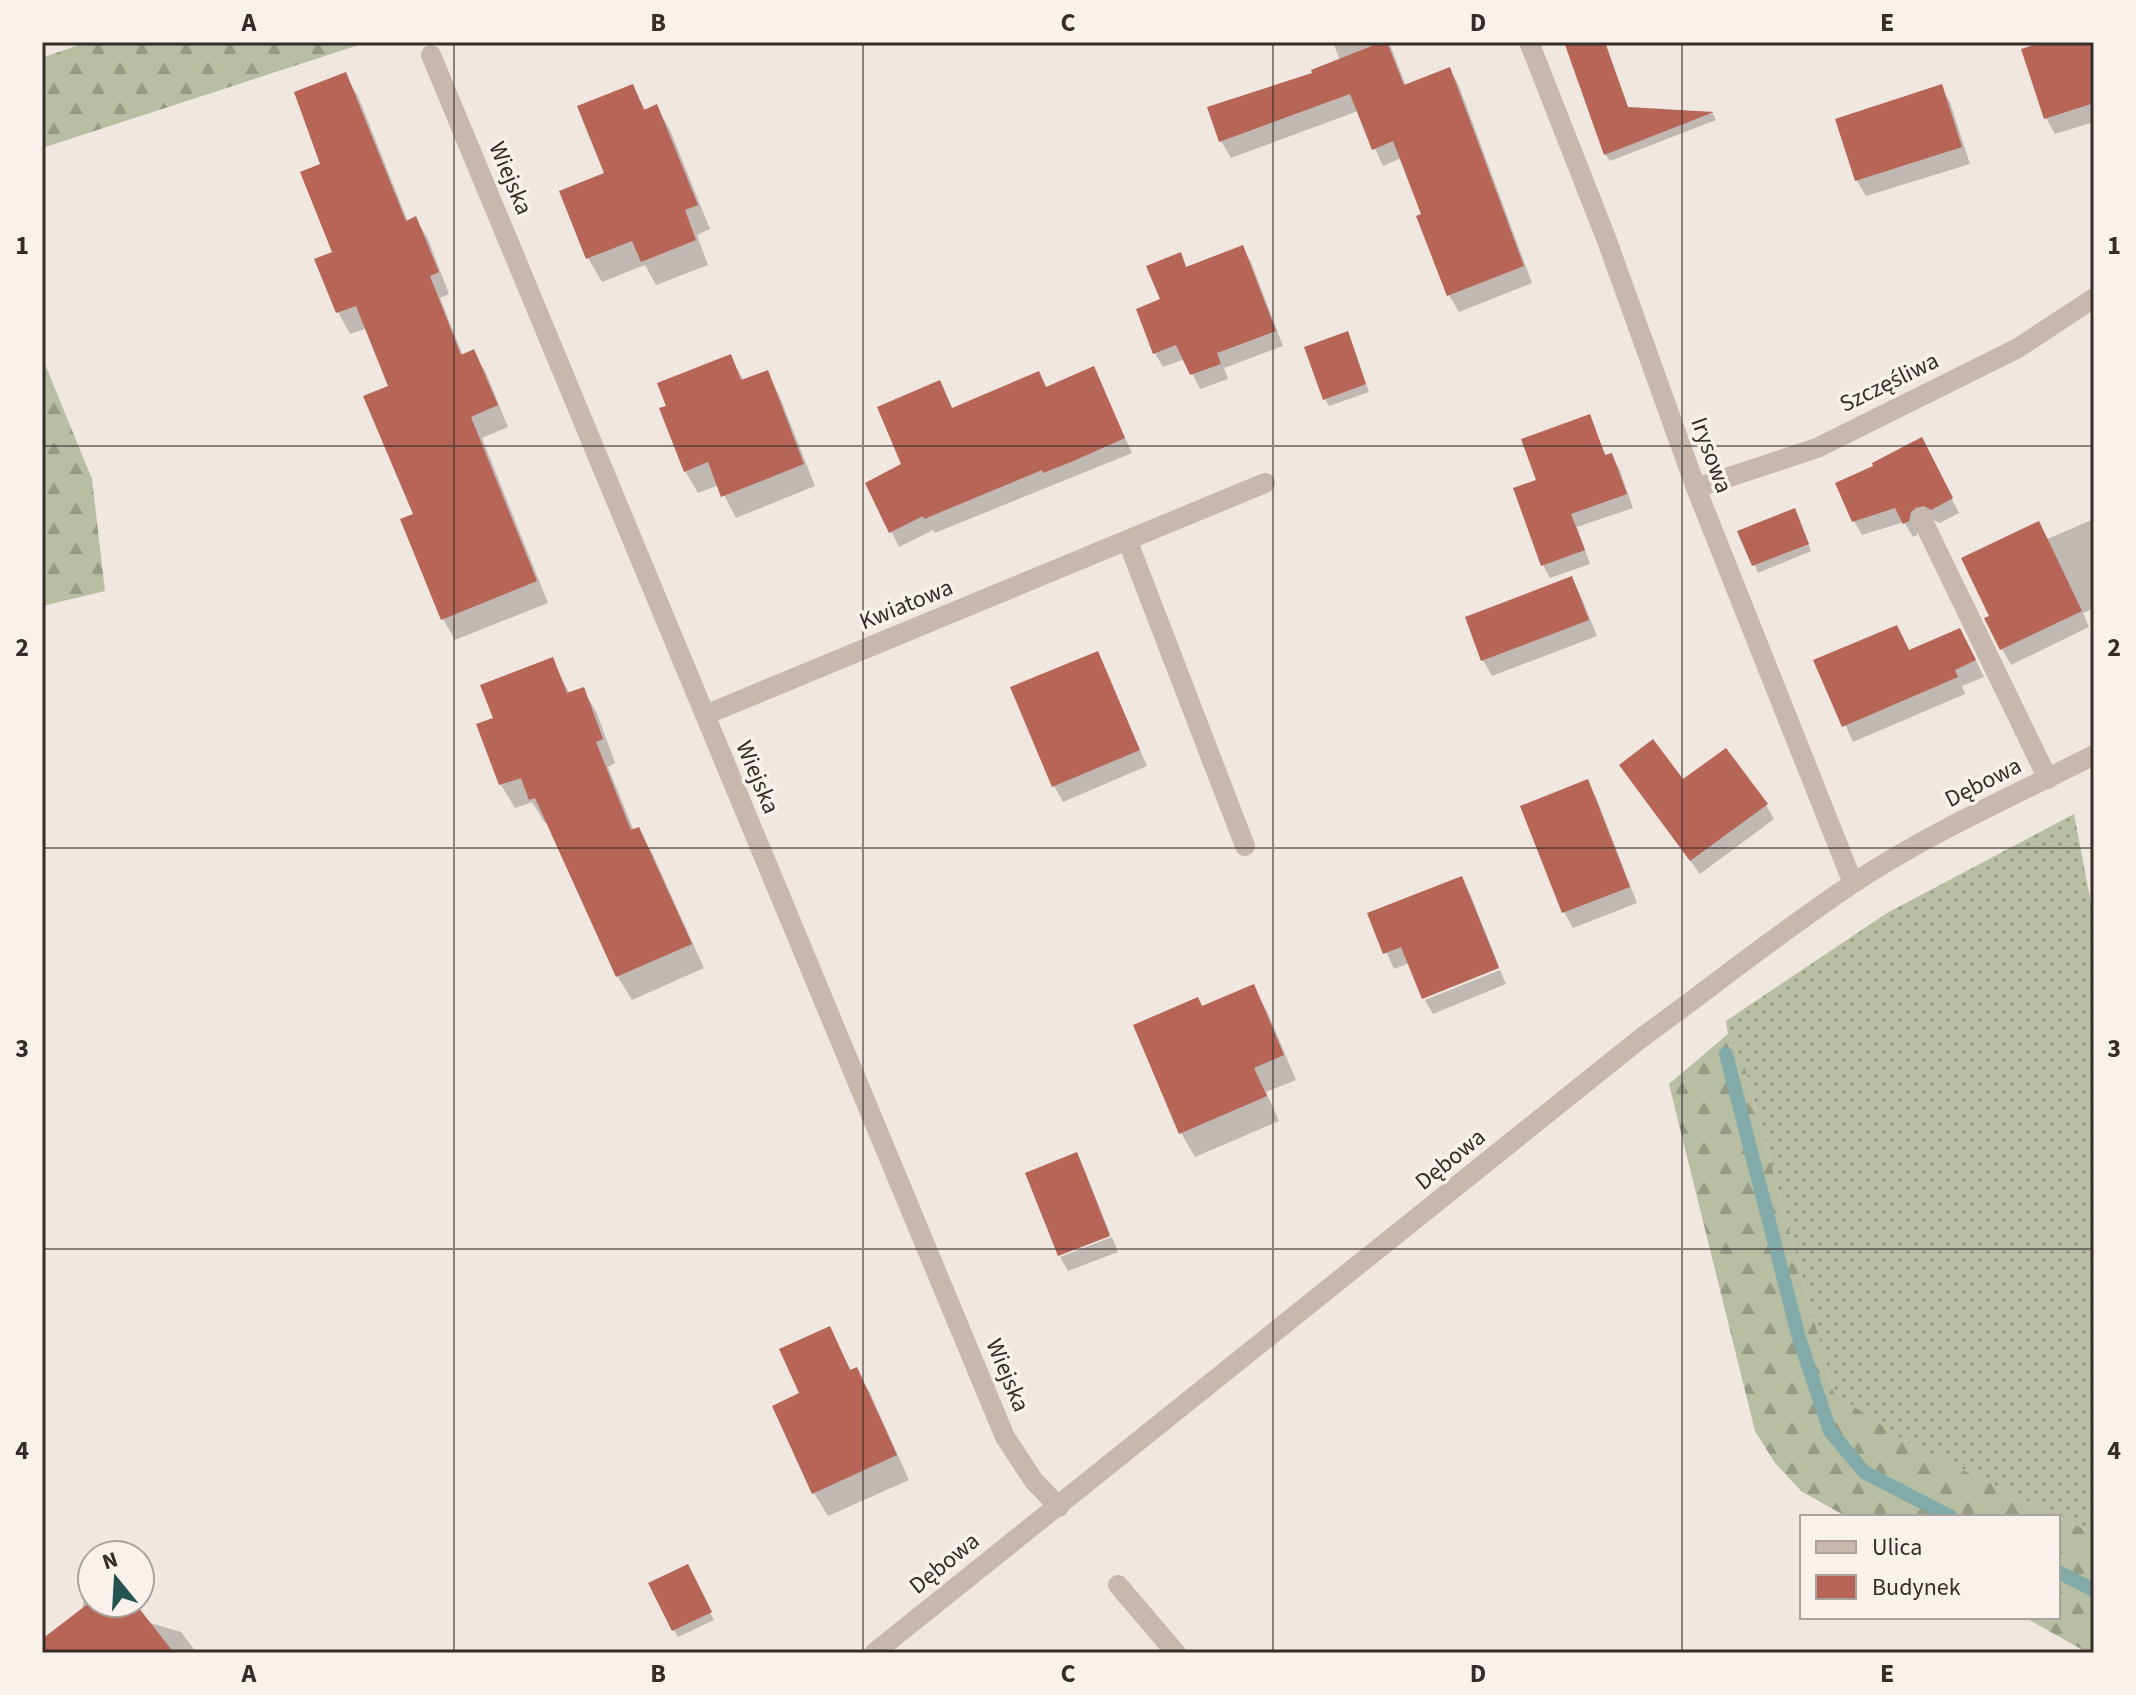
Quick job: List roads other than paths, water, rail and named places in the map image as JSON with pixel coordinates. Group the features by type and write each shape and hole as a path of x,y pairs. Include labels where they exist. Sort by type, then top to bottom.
{"street":[{"name":"Irysowa","path":"1529,42 1606,238 1696,488 1853,883"},
{"name":"Wiejska","path":"431,55 580,406 1005,1437 1034,1481 1059,1507"},
{"name":"Szczęśliwa","path":"1696,488 1817,448 2018,348 2094,298"},
{"name":"Kwiatowa","path":"705,715 1265,483"},
{"path":"1922,519 2048,779"},
{"path":"1128,542 1245,846"},
{"name":"Dębowa","path":"874,1653 1640,1039 1853,883 1944,831 2094,755"},
{"path":"1118,1585 1176,1653"}],"waterway":[{"path":"1726,1054 1799,1338 1830,1431 1864,1472 1947,1515"},
{"path":"2060,1573 2094,1590"}]}
